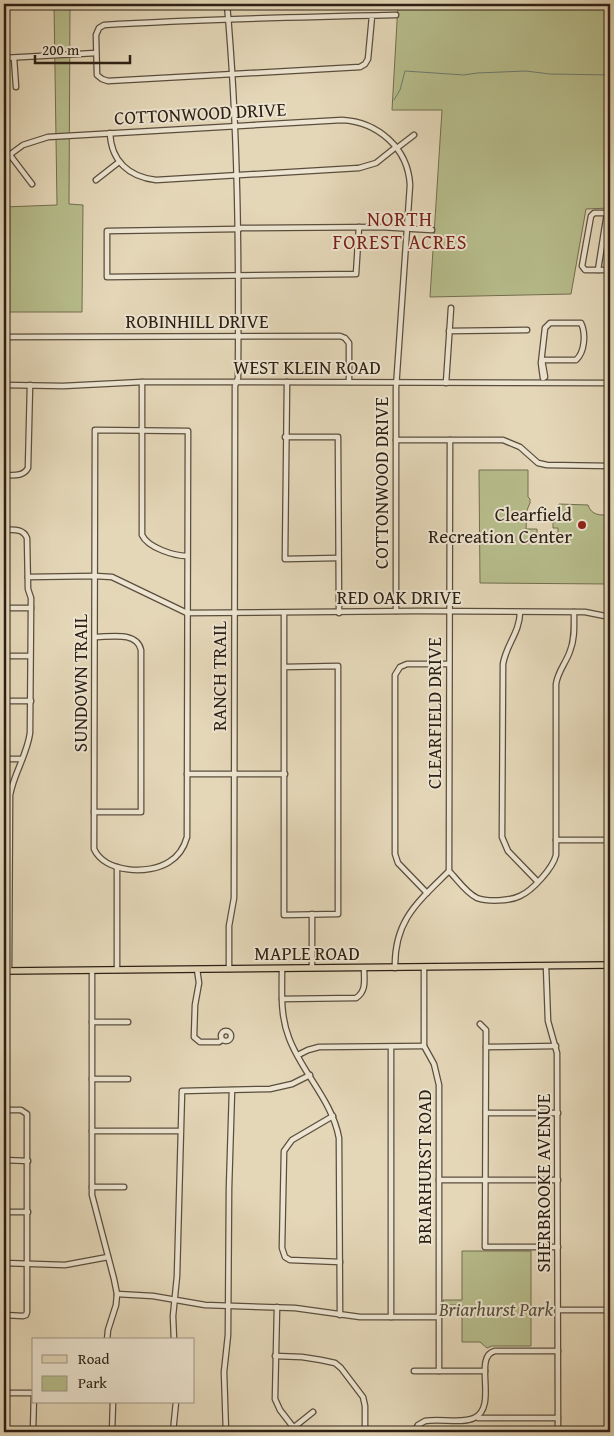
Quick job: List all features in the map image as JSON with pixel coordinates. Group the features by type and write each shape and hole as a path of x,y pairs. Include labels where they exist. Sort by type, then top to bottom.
{"main road":[{"name":"MAPLE ROAD","path":"6,971 610,965"}],"street":[{"name":"RANCH TRAIL","path":"227,4 239,228 237,382 235,386 234,898 229,926 229,969"},
{"path":"372,16 368,59 363,66 105,80 97,75 96,33 99,28 104,26 228,19 396,15"},
{"path":"4,58 96,53"},
{"path":"14,58 16,87"},
{"name":"COTTONWOOD DRIVE","path":"4,159 23,145 40,138 348,120 374,128 386,136 397,148 404,159 410,180 397,382 396,611"},
{"path":"110,133 112,147 119,162 132,174 149,179 359,168 376,162 414,135"},
{"path":"10,155 32,184"},
{"path":"96,180 119,162"},
{"path":"598,270 609,213 591,216 582,266 585,270 598,270 610,270"},
{"path":"359,227 356,274 107,277 107,231 359,227 432,230"},
{"path":"446,383 450,308"},
{"path":"542,360 576,360 581,355 584,330 580,323 550,323 545,328 541,363 543,381"},
{"path":"449,331 528,330"},
{"name":"ROBINHILL DRIVE","path":"4,337 343,336 349,346 349,382"},
{"name":"WEST KLEIN ROAD","path":"4,385 63,386 142,382 446,383 543,381 610,383"},
{"path":"142,382 142,535 146,542 172,555 188,556"},
{"path":"286,382 285,559 338,558"},
{"path":"4,475 20,475 28,468 30,385"},
{"name":"SUNDOWN TRAIL","path":"117,867 104,862 94,849 95,430 142,430"},
{"path":"117,970 117,867 158,868 168,863 180,853 187,837 188,430 142,430"},
{"path":"285,437 338,437 339,613"},
{"path":"396,440 503,440 520,447 538,463 547,465 610,466"},
{"name":"CLEARFIELD DRIVE","path":"448,871 450,440"},
{"path":"4,530 23,531 27,538 31,608 29,740 14,777 10,795 6,971"},
{"name":"RED OAK DRIVE","path":"28,577 107,576 187,613 574,612 610,617"},
{"path":"4,608 31,608"},
{"path":"520,612 518,628 505,654 503,664 502,837 508,851 537,881"},
{"path":"395,968 396,943 401,927 411,910 448,871 471,894 485,900 517,898 524,894 550,868 554,861 556,840 556,684 558,674 570,652 574,639 574,612"},
{"path":"284,613 284,667 284,774 284,915 338,914 338,666 284,667"},
{"path":"94,812 141,812 141,650 137,641 132,638 95,637"},
{"path":"4,656 30,656"},
{"path":"427,893 398,863 395,854 395,675 400,667 407,664 449,664"},
{"path":"4,702 30,701"},
{"path":"4,759 22,759"},
{"path":"187,774 284,774"},
{"path":"556,840 610,840"},
{"path":"312,914 312,968"},
{"name":"SHERBROOKE AVENUE","path":"546,966 548,1021 557,1053 558,1432"},
{"name":"BRIARHURST ROAD","path":"424,967 424,1046 434,1064 439,1079 439,1371"},
{"path":"282,968 283,1014 287,1032 333,1116 338,1131 340,1146 340,1315"},
{"path":"282,1000 356,998 364,989 364,968"},
{"path":"198,969 199,983 194,1005 194,1037 200,1042 220,1042 222,1040"},
{"path":"92,970 92,1202 108,1257 116,1294 116,1305 107,1338"},
{"path":"92,1022 128,1022"},
{"path":"480,1024 486,1030 485,1247 558,1247"},
{"path":"298,1055 308,1050 319,1048 424,1046"},
{"path":"486,1047 556,1046"},
{"path":"391,1047 391,1317"},
{"path":"174,1338 182,1091 277,1088 292,1084 310,1075"},
{"path":"92,1079 128,1079"},
{"path":"226,1432 224,1372 229,1306 229,1188 232,1090"},
{"path":"4,1110 21,1110 26,1112 28,1116 26,1315 4,1315"},
{"path":"486,1113 558,1113"},
{"path":"333,1116 291,1141 284,1151 282,1248 283,1254 290,1260 340,1262"},
{"path":"92,1131 180,1132"},
{"path":"4,1160 28,1160"},
{"path":"439,1180 558,1180"},
{"path":"92,1187 124,1187"},
{"path":"4,1212 28,1212"},
{"path":"4,1264 65,1265 108,1257"},
{"path":"116,1294 154,1296 205,1305 277,1307 360,1317 439,1317"},
{"path":"277,1307 275,1400 295,1430"},
{"path":"558,1310 610,1310"},
{"path":"476,1418 482,1412 484,1405 486,1356 492,1351 558,1350"},
{"path":"275,1356 322,1360 335,1363 342,1368 363,1397 365,1432"},
{"path":"414,1371 485,1371"},
{"path":"4,1393 32,1393"},
{"path":"33,1432 34,1404"},
{"path":"112,1432 114,1404"},
{"path":"173,1432 176,1404"},
{"path":"288,1432 295,1430 313,1412"},
{"path":"414,1432 418,1425 424,1421 470,1420 476,1418 558,1418"}],"green space":[{"path":"54,4 70,4 69,204 83,205 82,312 4,312 4,207 57,205"},
{"path":"398,4 610,4 610,208 586,209 571,294 430,297 442,110 392,110"},
{"name":"Clearfield Recreation Center","path":"479,470 528,470 528,497 530,503 527,510 526,529 537,529 537,534 558,533 558,528 553,528 553,522 559,522 559,504 588,505 594,513 610,515 610,584 480,583"},
{"name":"Briarhurst Park","path":"462,1251 531,1251 531,1346 492,1346 487,1348 480,1342 462,1342 462,1305 443,1305 443,1300 462,1300"}],"waterway":[{"path":"394,100 400,90 405,71 464,75 526,71 550,74 610,75"}],"place":[{"name":"Clearfield Recreation Center","path":"582,525"}],"district":[{"name":"NORTH FOREST ACRES","path":"400,230"}]}
